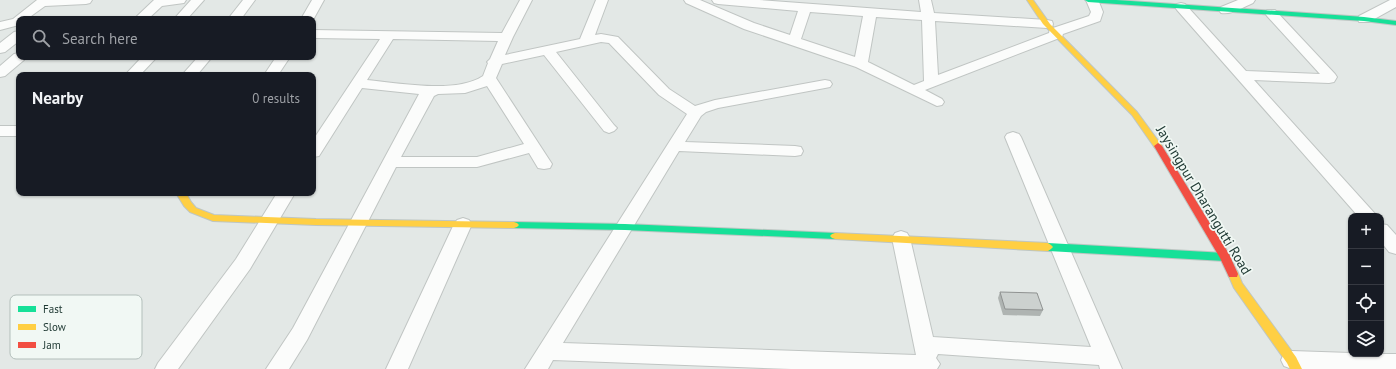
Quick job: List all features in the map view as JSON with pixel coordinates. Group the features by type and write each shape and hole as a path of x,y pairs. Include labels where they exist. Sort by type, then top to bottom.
{"street":[{"path":"27,16 43,1 86,0"},
{"path":"143,16 158,3 180,0"},
{"path":"183,16 198,0"},
{"path":"236,16 249,0"},
{"path":"309,16 318,0"},
{"path":"357,83 431,91 464,89 483,82 489,78 494,62 526,0"},
{"path":"586,41 602,0"},
{"path":"690,0 749,26 861,64 936,102"},
{"path":"718,0 928,17 1053,30"},
{"path":"925,0 928,17 931,83"},
{"name":"Jaysingpur Dharangutti Road","path":"1030,0 1053,30 1112,90 1151,136 1225,257 1238,285 1294,364"},
{"path":"1088,0 1364,19 1396,23"},
{"path":"913,90 1053,30 1095,18 1096,12 1093,0"},
{"path":"1225,10 1249,0"},
{"path":"1364,19 1396,2"},
{"path":"1181,7 1365,213"},
{"path":"794,42 805,8"},
{"path":"861,64 870,13"},
{"path":"1242,75 1329,79 1330,77 1271,13"},
{"path":"0,26 16,24"},
{"path":"0,49 16,27"},
{"path":"316,34 506,37"},
{"path":"316,147 389,35"},
{"path":"494,62 548,51 586,41 606,38 613,40 664,92 695,113"},
{"path":"548,51 609,128"},
{"path":"1,71 16,59"},
{"path":"135,72 147,60"},
{"path":"192,72 202,60"},
{"path":"273,72 281,60"},
{"path":"489,78 544,164"},
{"path":"536,369 695,113 701,108 716,104 825,84"},
{"path":"277,369 300,334 425,96 431,91"},
{"path":"0,131 16,131"},
{"path":"547,351 718,358 928,359 1108,363 1013,137"},
{"path":"674,146 795,151"},
{"path":"391,162 477,162 533,147"},
{"path":"182,196 185,204 196,213 213,218 359,224 623,227 902,238 1225,257"},
{"path":"166,369 243,264 284,196"},
{"path":"397,369 463,224"},
{"path":"1384,233 1396,247"},
{"path":"902,238 928,359"},
{"path":"1294,364 1396,363"}],"building":[{"path":"1000,292 1037,293 1043,310 1005,309"}],"traffic: fast":[{"path":"1088,0 1364,19 1396,23"},
{"path":"514,225 625,227 835,236"},
{"path":"1048,247 1225,257"}],"traffic: slow":[{"path":"1030,0 1045,22 1121,98 1147,129 1158,146"},
{"path":"183,196 187,204 193,210 213,218 316,222 514,225"},
{"path":"835,236 1048,247"},
{"path":"1233,274 1238,285 1292,360 1296,369"}],"traffic: jam":[{"path":"1158,146 1225,257 1233,274"}]}
